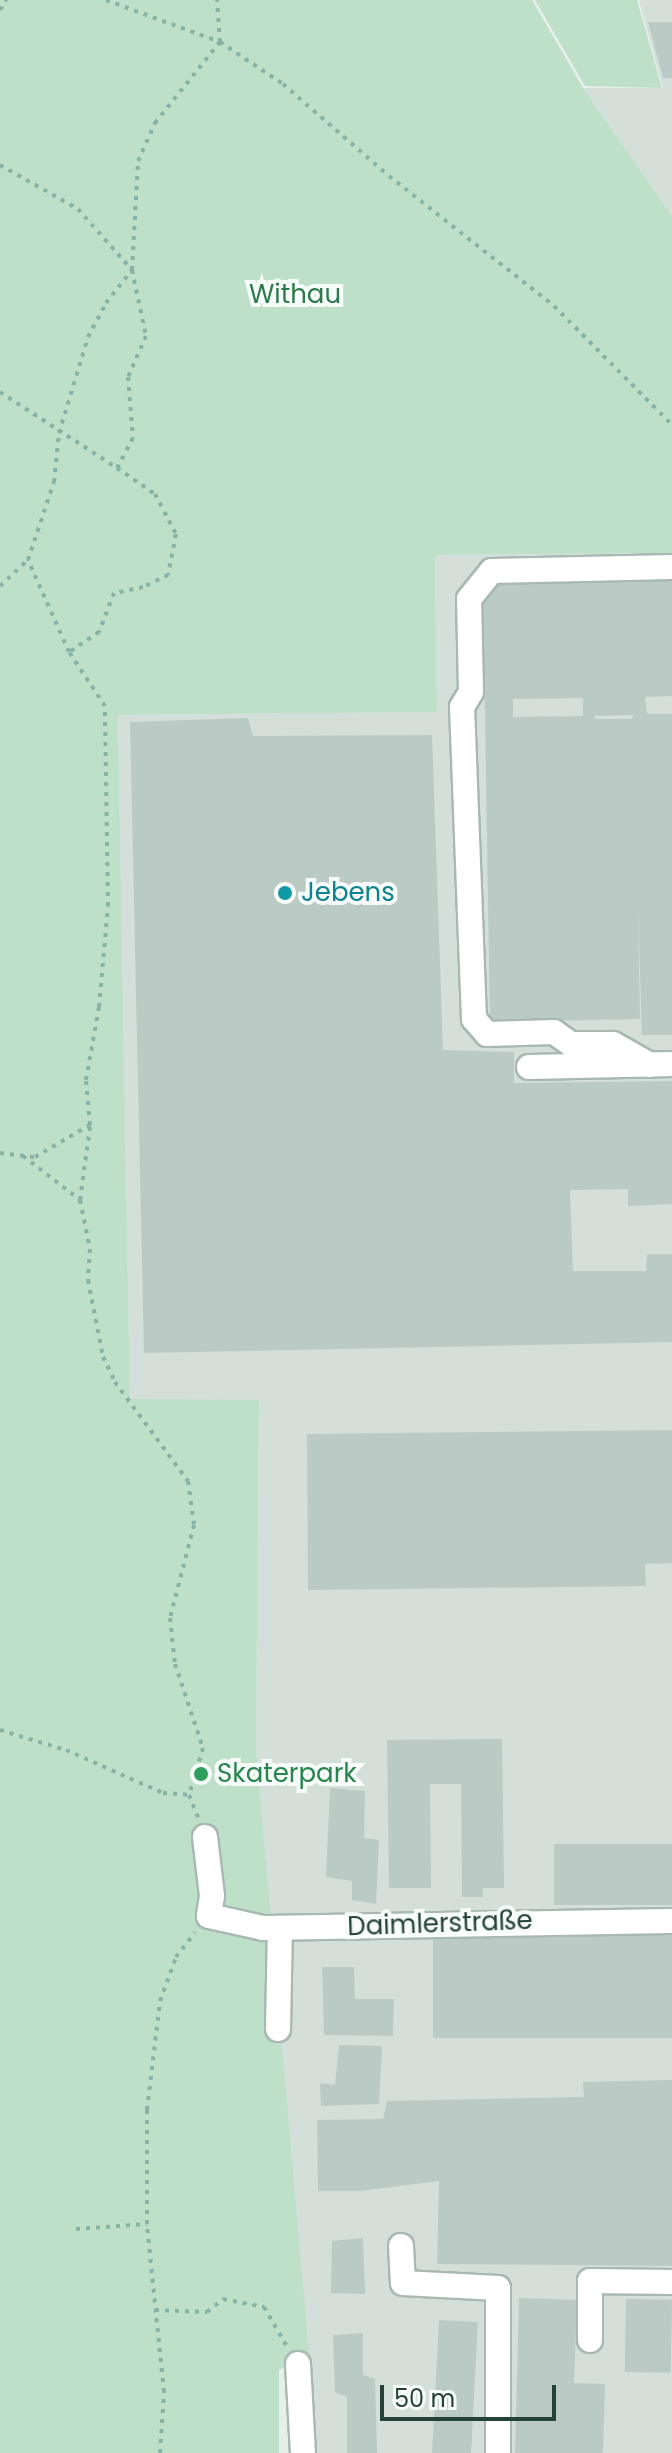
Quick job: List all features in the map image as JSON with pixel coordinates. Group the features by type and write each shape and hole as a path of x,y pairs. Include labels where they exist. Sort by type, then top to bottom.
{"street":[{"path":"661,1065 613,1044 571,1044 554,1032 487,1034 474,1019 462,707 471,692 469,599 492,571 672,567"},
{"path":"529,1067 661,1065"},
{"path":"205,1837 212,1896 209,1916"},
{"name":"Daimlerstraße","path":"209,1916 280,1928 672,1921"},
{"path":"278,2029 280,1928"},
{"path":"401,2246 403,2283 498,2288 498,2453"},
{"path":"590,2340 590,2281 672,2282"},
{"path":"298,2364 303,2453"}],"path":[{"path":"0,10 6,0"},
{"path":"106,0 220,42 283,84 389,176 554,306 672,425"},
{"path":"117,468 133,438 128,377 146,336 132,270 138,161 162,113 220,42 217,0"},
{"path":"0,165 78,209 132,270"},
{"path":"0,586 28,560 54,482 59,433 88,337 106,303 132,270"},
{"path":"0,392 155,494 176,534 168,575 143,587 114,593 99,632 69,652"},
{"path":"28,560 69,652 105,706 108,906 99,1007 86,1080 90,1125 80,1200 90,1249 88,1280 103,1357 115,1382 188,1481 194,1525 170,1618 175,1664 203,1748 189,1795 205,1837"},
{"path":"0,1153 35,1157 90,1125"},
{"path":"23,1156 80,1200"},
{"path":"0,1730 66,1750 163,1793 189,1795"},
{"path":"160,2453 164,2392 147,2224 147,2110 160,2001 176,1957 209,1916"},
{"path":"76,2229 147,2224"},
{"path":"155,2310 207,2312 223,2299 264,2307 298,2364"}],"shaded area":[{"path":"639,0 672,0 672,216 583,88 663,88"},
{"path":"672,553 672,2453 317,2453 256,1747 259,1401 130,1400 118,715 437,712 435,555"}],"green space":[{"name":"Withau","path":"0,0 532,0 583,88 672,216 672,553 435,555 437,712 118,715 130,1399 259,1400 256,1747 309,2354 279,2370 279,2453 0,2453"},
{"path":"535,0 637,0 662,88 585,86"}],"building":[{"path":"648,22 672,22 672,78 663,78"},
{"path":"672,576 672,696 645,697 647,714 672,714 672,1035 642,1035 638,907 640,1019 490,1022 483,597 500,580","holes":["583,698 583,716 513,717 513,699","633,715 632,719 595,719 594,716"]},
{"name":"Jebens","path":"248,718 253,736 432,735 443,1050 514,1052 514,1083 672,1081 672,1204 628,1206 628,1189 570,1190 573,1271 646,1271 647,1254 672,1254 672,1342 144,1353 130,722"},
{"path":"672,1430 672,1563 645,1564 646,1586 308,1590 307,1434"},
{"path":"502,1739 504,1888 483,1888 483,1897 462,1897 461,1784 430,1784 431,1888 389,1888 387,1740"},
{"path":"330,1788 365,1791 364,1838 379,1840 376,1904 352,1900 352,1881 326,1877"},
{"path":"554,1844 672,1844 672,1905 554,1905"},
{"path":"433,1933 672,1933 672,2038 433,2038"},
{"path":"322,1967 354,1967 355,1999 394,1999 393,2036 324,2035"},
{"path":"339,2045 382,2046 379,2104 321,2106 320,2083 335,2085"},
{"path":"672,2080 672,2266 437,2264 439,2181 360,2191 318,2191 317,2120 383,2119 387,2101 584,2097 583,2082"},
{"path":"363,2238 365,2294 331,2293 332,2241"},
{"path":"519,2298 577,2300 574,2383 605,2384 603,2453 515,2453"},
{"path":"626,2299 672,2300 671,2373 625,2372"},
{"path":"439,2320 478,2322 471,2453 432,2453"},
{"path":"363,2333 363,2375 375,2379 377,2453 347,2453 347,2397 335,2392 333,2335"}],"place":[{"name":"Jebens","path":"285,893"},
{"name":"Skaterpark","path":"201,1774"}]}
